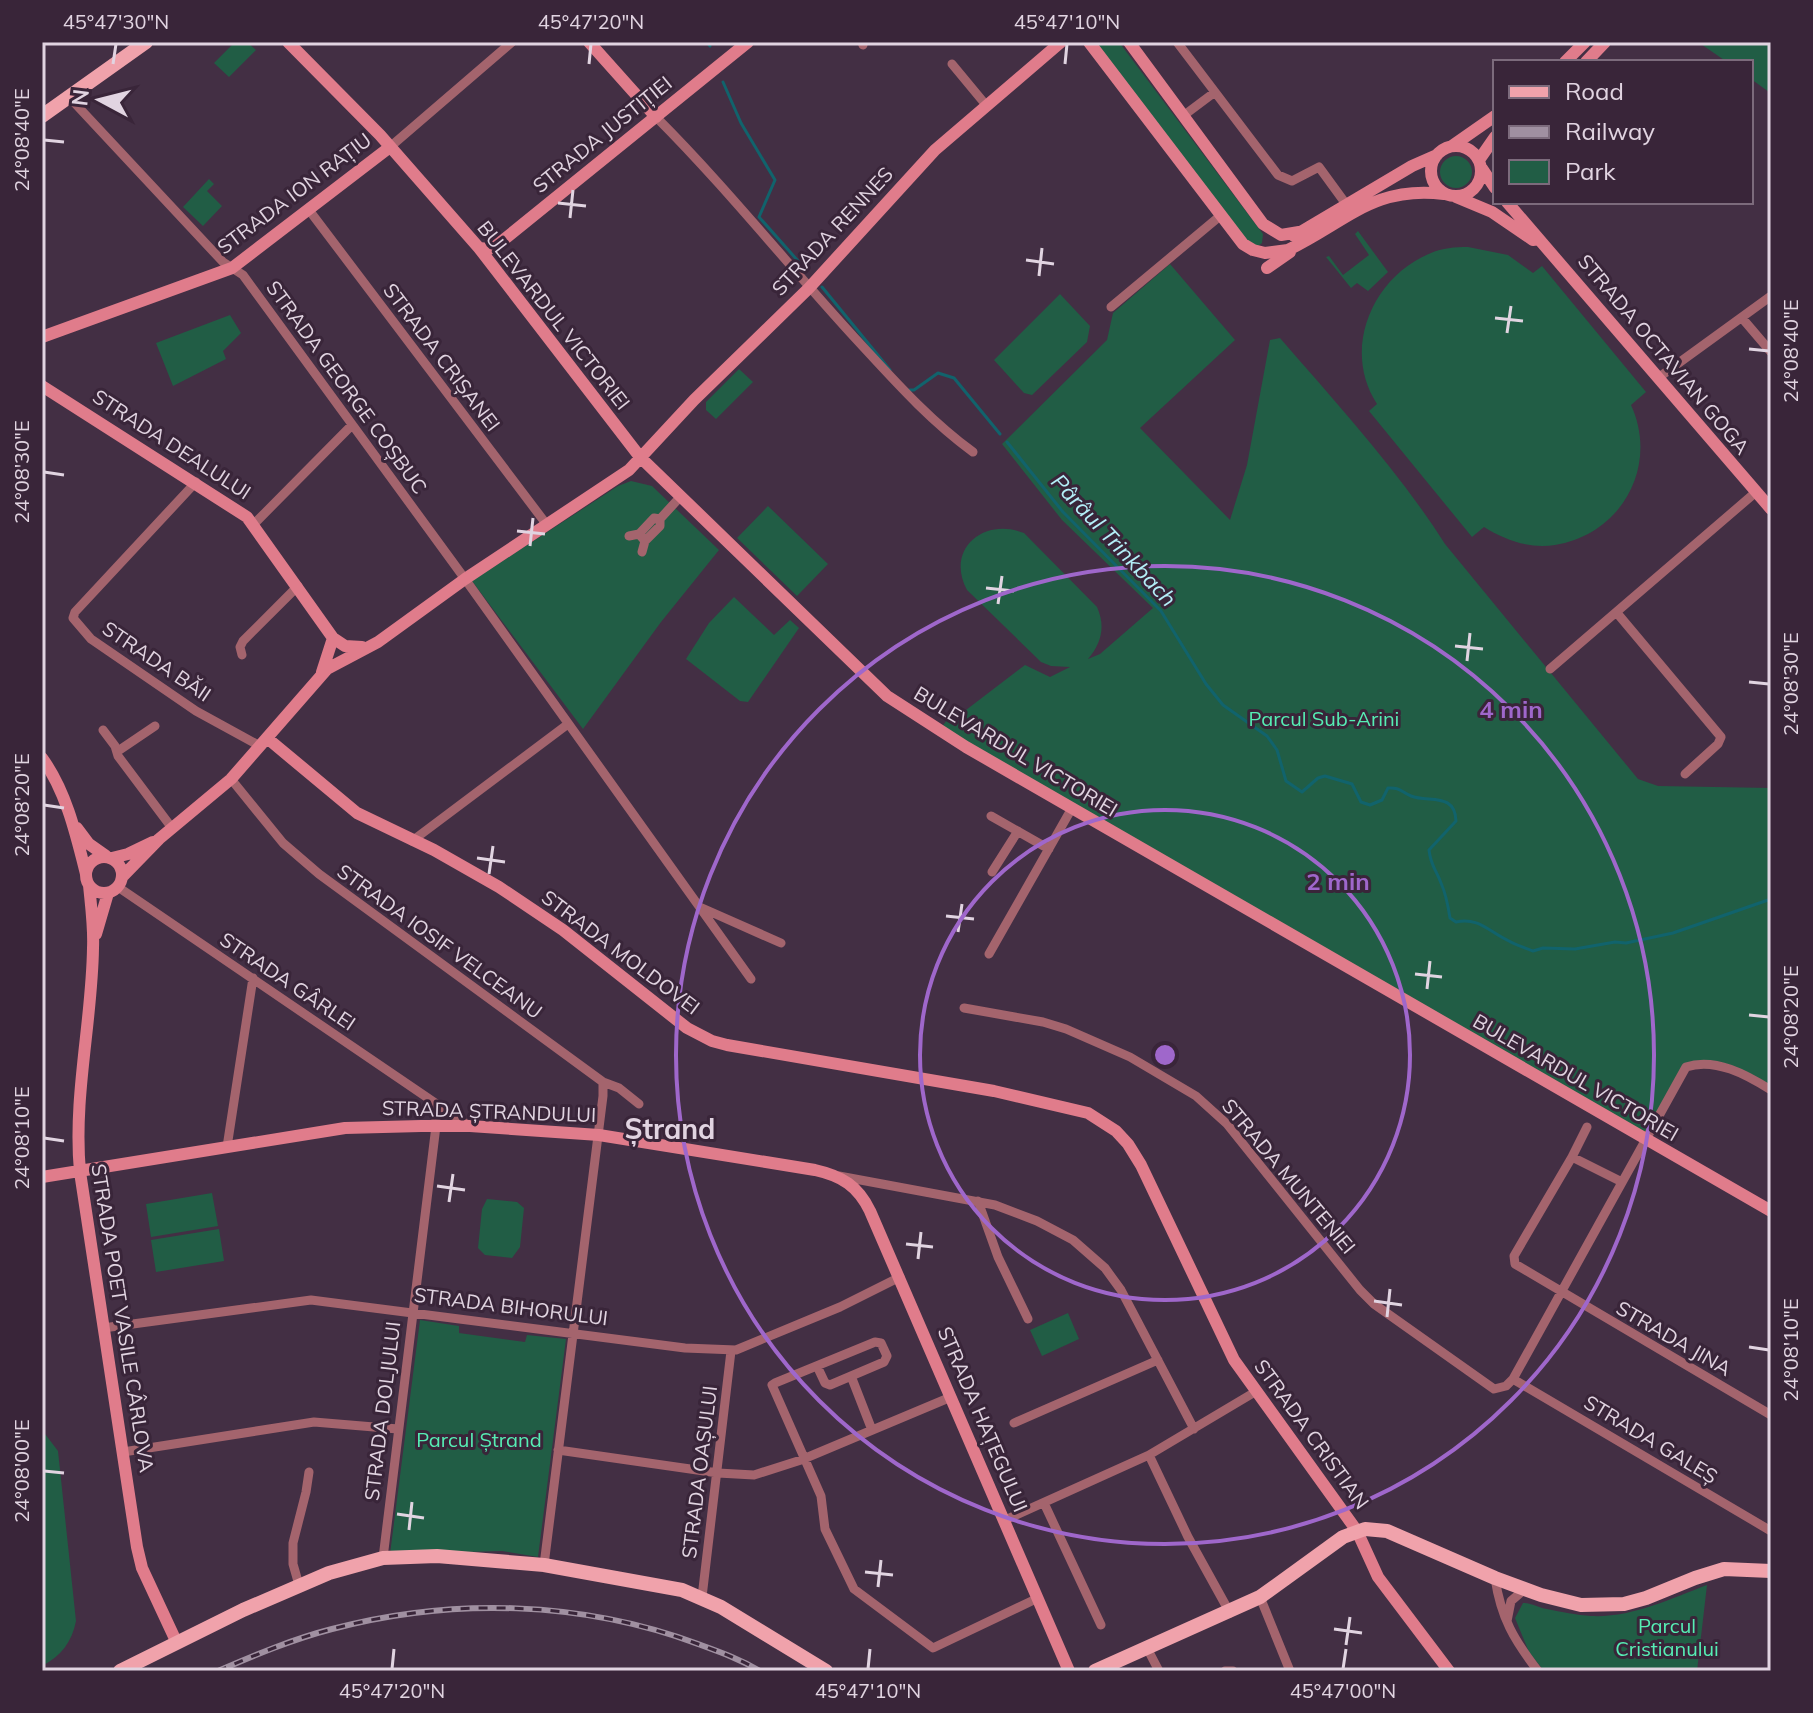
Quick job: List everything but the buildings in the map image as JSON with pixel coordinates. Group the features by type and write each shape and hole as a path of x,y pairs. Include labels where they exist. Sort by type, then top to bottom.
{"main road":[{"path":"42,116 146,42"},
{"path":"1095,1671 1260,1597 1343,1537 1357,1531"},
{"name":"STRADA CRISTIAN","path":"1357,1531 1387,1531 1525,1589 1560,1601 1602,1606 1646,1598 1724,1569 1771,1571"},
{"path":"120,1671 176,1641 299,1585 383,1558 471,1557 648,1582 702,1597 826,1671"}],"street":[{"name":"BULEVARDUL VICTORIEI","path":"288,42 390,147 479,248 640,457 887,696 926,723 1771,1211"},
{"path":"390,147 512,42"},
{"path":"589,42 919,407 973,452"},
{"name":"STRADA JUSTIȚIEI","path":"479,248 496,246 748,42"},
{"name":"STRADA RENNES","path":"321,675 335,664 369,647 629,470 809,288 935,150 1061,42"},
{"path":"1089,42 1243,244 1265,253 1388,195 1417,192 1450,196 1468,194 1477,186 1480,164 1493,141"},
{"path":"1129,42 1268,229 1281,235 1303,236"},
{"path":"1177,42 1278,175 1292,181 1319,167 1346,204"},
{"path":"1567,60 1585,42"},
{"path":"1588,60 1605,42"},
{"path":"952,64 986,105"},
{"path":"1183,116 1215,92"},
{"name":"STRADA GEORGE COȘBUC","path":"69,97 223,262 243,275 751,979"},
{"path":"1267,268 1346,204 1437,155 1493,117"},
{"path":"1451,146 1467,149 1493,185"},
{"name":"STRADA ION RAȚIU","path":"42,337 232,268 390,147"},
{"path":"1437,155 1431,176 1436,187 1450,196"},
{"name":"STRADA OCTAVIAN GOGA","path":"1450,196 1501,218 1559,261"},
{"name":"STRADA OCTAVIAN GOGA","path":"1509,204 1771,509"},
{"name":"STRADA CRIȘANEI","path":"309,210 547,525"},
{"path":"1111,307 1220,216"},
{"path":"1658,378 1771,296"},
{"path":"1742,318 1771,352"},
{"name":"STRADA DEALULUI","path":"42,386 196,482 254,524 333,638"},
{"path":"254,524 352,425"},
{"name":"STRADA BĂII","path":"196,482 75,612 73,618 91,639 196,711 264,742"},
{"path":"1550,669 1756,492"},
{"path":"642,552 638,537 660,526 660,519 681,496"},
{"path":"242,655 240,647 243,641 298,586"},
{"path":"1617,613 1721,737 1718,744 1685,774"},
{"path":"159,839 128,854 95,859 90,863 87,880 98,892 116,886 159,839 231,779 321,675 333,638 345,646 369,647"},
{"path":"412,841 568,724"},
{"path":"118,751 155,726"},
{"path":"103,730 118,751 118,756 172,828"},
{"name":"STRADA MOLDOVEI","path":"264,742 350,808 472,870 511,894 563,930 687,1028 712,1041 994,1091 1088,1113"},
{"path":"42,758 56,781 71,818 89,844 120,866 116,886"},
{"name":"STRADA IOSIF VELCEANU","path":"231,779 283,843 311,868 603,1082 619,1088 639,1104"},
{"path":"989,954 1072,808"},
{"path":"991,816 1049,849"},
{"name":"STRADA POET VASILE CÂRLOVA","path":"71,818 87,880 94,945 78,1141 80,1172 142,1568 176,1641"},
{"path":"992,872 1018,831"},
{"name":"STRADA POET VASILE CÂRLOVA","path":"94,945 116,886"},
{"name":"STRADA GÂRLEI","path":"116,886 436,1106 470,1126"},
{"path":"702,908 781,943"},
{"path":"227,1147 253,978"},
{"name":"STRADA MUNTENIEI","path":"964,1008 1066,1029 1130,1057 1196,1096 1227,1124 1374,1304 1487,1386 1501,1388 1513,1379"},
{"path":"1513,1379 1620,1181 1686,1067 1697,1063 1740,1071 1771,1090"},
{"path":"544,1565 599,1135 603,1082"},
{"path":"436,1106 436,1126"},
{"name":"STRADA CRISTIAN","path":"1088,1113 1116,1131 1135,1153 1234,1360 1357,1531"},
{"name":"STRADA DOLJULUI","path":"383,1558 436,1126"},
{"name":"STRADA ȘTRANDULUI","path":"42,1177 345,1128 470,1126 599,1135 815,1170 978,1201 1037,1221 1065,1235 1086,1250 1113,1277 1194,1429"},
{"path":"1587,1127 1572,1157 1620,1181"},
{"name":"STRADA JINA","path":"1572,1157 1513,1260 1515,1264 1771,1415"},
{"name":"STRADA ȘTRANDULUI","path":"839,1176 854,1186"},
{"name":"STRADA HAȚEGULUI","path":"854,1186 867,1205 900,1277 1069,1671"},
{"path":"978,1201 998,1257 1028,1319"},
{"name":"STRADA BIHORULUI","path":"103,1328 311,1300 731,1351 840,1307 900,1277"},
{"path":"817,1366 827,1385 884,1362 887,1356 881,1343 875,1342 817,1366 772,1385 821,1496 825,1529 854,1589 933,1648 1038,1598"},
{"name":"STRADA OAȘULUI","path":"702,1597 731,1351"},
{"path":"1014,1423 1158,1360"},
{"path":"851,1376 872,1430"},
{"name":"STRADA GALEȘ","path":"1513,1379 1771,1531"},
{"path":"1005,1520 1149,1455 1255,1392"},
{"path":"558,1450 718,1473 754,1475 805,1459 951,1397"},
{"path":"123,1452 314,1422 398,1429"},
{"path":"1149,1455 1188,1537 1230,1613"},
{"path":"299,1585 293,1564 293,1543 309,1472"},
{"path":"1044,1503 1101,1625"},
{"path":"1357,1531 1378,1577 1449,1671"},
{"path":"1495,1578 1506,1624 1516,1643 1538,1671"},
{"path":"1506,1624 1511,1601 1525,1589"},
{"path":"1260,1597 1290,1671"},
{"path":"1147,1648 1159,1671"},
{"path":"1225,1671 1233,1671"}],"green space":[{"path":"235,42 247,42 256,50 229,77 214,63"},
{"path":"1095,42 1119,42 1263,234 1262,243 1249,246"},
{"path":"1698,42 1771,42 1769,92 1753,80 1753,60 1724,60"},
{"path":"1456,156 1467,161 1472,172 1467,183 1456,188 1445,183 1440,172 1445,161"},
{"path":"209,179 214,184 207,191 222,206 203,226 183,207"},
{"path":"1358,231 1388,272 1368,291 1357,283 1351,288 1326,257 1329,256 1343,275 1369,255 1355,234"},
{"path":"1468,247 1508,255 1533,273 1542,266 1646,392 1631,405 1639,428 1640,451 1637,473 1629,494 1616,512 1599,527 1579,538 1555,545 1536,546 1500,536 1484,527 1472,537 1369,411 1377,404 1367,383 1362,360 1363,338 1379,296 1411,264 1440,250"},
{"name":"Parcul Sub-Arini","path":"1170,264 1235,340 1140,428 1230,520 1247,465 1270,340 1280,338 1387,464 1445,544 1638,779 1658,786 1771,788 1771,1090 1740,1071 1686,1067 1644,1138 939,731 954,710 966,710 1025,665 1050,677 1070,667 1041,662 967,590 961,575 961,562 972,540 983,533 1009,529 1024,533 1097,607 1101,635 1088,659 1100,654 1153,608 1062,520 1002,444 1107,340 1113,313"},
{"path":"1060,294 1090,326 1087,342 1032,395 1024,393 994,360"},
{"path":"230,315 241,333 223,351 226,359 173,386 156,343"},
{"path":"739,369 753,382 716,419 706,410 706,402"},
{"path":"631,481 652,486 719,550 661,622 583,729 472,581 618,486"},
{"path":"768,506 828,564 797,596 737,538"},
{"path":"734,597 774,635 790,620 799,628 748,702 740,701 686,659 709,623"},
{"path":"212,1193 218,1226 151,1237 146,1204"},
{"path":"487,1199 517,1202 524,1208 520,1247 512,1258 485,1255 478,1248 482,1209"},
{"path":"219,1229 224,1261 156,1272 151,1240"},
{"path":"1068,1313 1079,1339 1042,1356 1030,1330"},
{"name":"Parcul Ștrand","path":"420,1320 459,1326 459,1333 525,1342 527,1335 566,1339 538,1557 502,1551 390,1554"},
{"path":"42,1430 58,1451 76,1621 65,1648 42,1666"},
{"name":"Parcul Cristianului","path":"1707,1585 1697,1671 1544,1671 1529,1652 1515,1618 1523,1603 1586,1616 1621,1614"}],"waterway":[{"name":"Pârâul Trinkbach","path":"707,42 710,46"},
{"name":"Pârâul Trinkbach","path":"723,82 741,123 775,180 759,217 806,270"},
{"name":"Pârâul Trinkbach","path":"822,287 890,370"},
{"name":"Pârâul Trinkbach","path":"909,390 914,390 938,373 954,378 1000,434"},
{"name":"Pârâul Trinkbach","path":"1007,442 1063,512 1161,611 1206,684 1223,705 1267,736 1277,750 1286,781 1302,792 1325,776 1352,784 1361,802 1370,805 1382,800 1388,788 1392,788 1418,798 1440,800 1451,806 1456,821 1429,850 1450,918 1456,922 1478,923 1533,951 1543,948 1575,949 1673,933 1771,899"}],"railway":[{"path":"218,1671 289,1642 332,1629 377,1619 470,1608 517,1608 609,1619 698,1644 760,1671"}],"district":[{"name":"Ștrand","path":"670,1128"}]}
